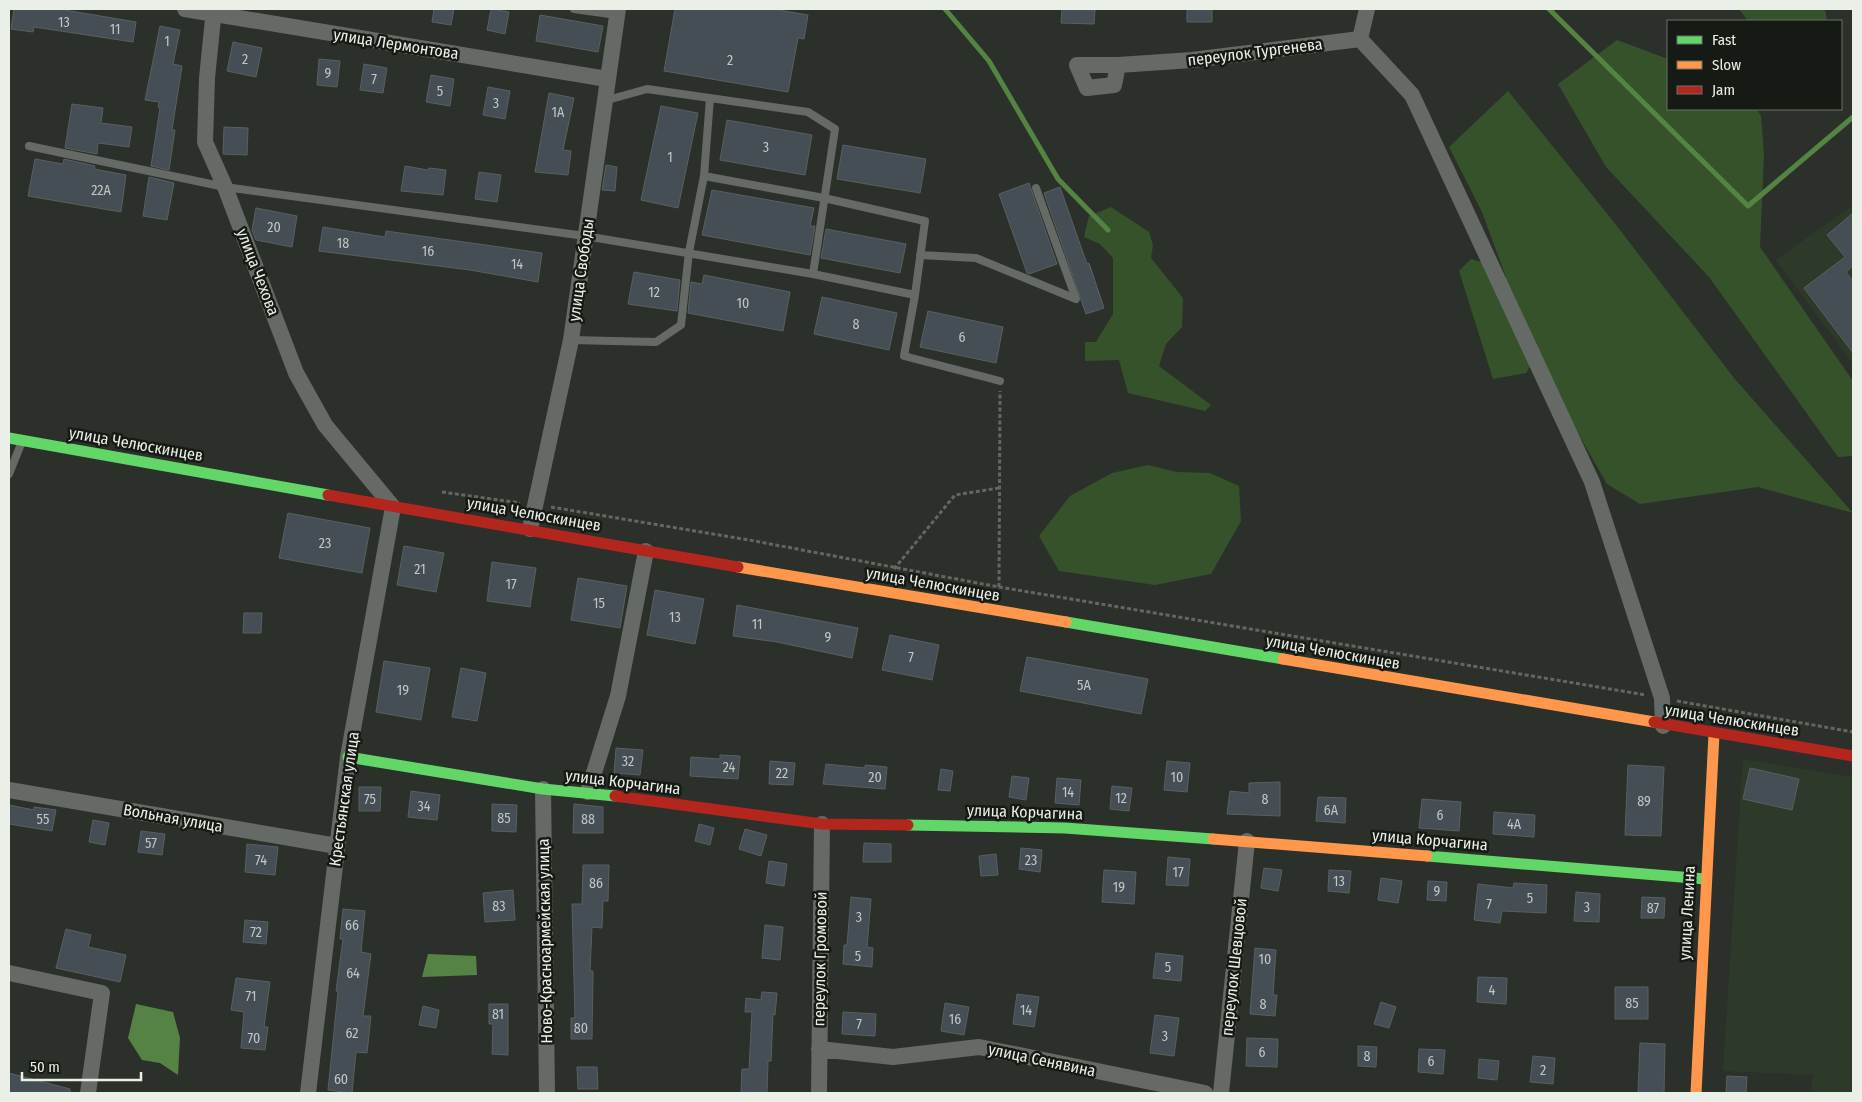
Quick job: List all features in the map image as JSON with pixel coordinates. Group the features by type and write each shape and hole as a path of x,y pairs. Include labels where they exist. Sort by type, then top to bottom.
{"main road":[{"name":"улица Челюскинцев","path":"9,438 393,507 1663,726 1853,756"},
{"name":"улица Ленина","path":"1696,1093 1705,879 1714,734"},
{"name":"улица Корчагина","path":"348,757 543,790 588,792 822,824 1065,828 1705,879"}],"street":[{"name":"улица Лермонтова","path":"185,9 214,11 607,79"},
{"path":"1367,9 1360,39 1412,95 1592,482 1662,698 1663,726"},
{"name":"улица Чехова","path":"214,11 207,78 205,142 225,187 296,373 325,425 393,507"},
{"name":"улица Свободы","path":"530,530 571,340 617,12"},
{"name":"переулок Тургенева","path":"1118,65 1192,60 1360,39"},
{"name":"Крестьянская улица","path":"308,1093 348,757 393,507"},
{"path":"588,792 618,696 646,550"},
{"name":"Вольная улица","path":"9,790 337,846"},
{"name":"Ново-Красноармейская улица","path":"543,790 546,1093"},
{"name":"переулок Громовой","path":"819,1093 822,824"},
{"name":"переулок Шевцовой","path":"1221,1093 1247,841"},
{"path":"9,973 102,992 88,1093"},
{"name":"улица Сенявина","path":"819,1049 893,1057 979,1047 1205,1093"}],"lane":[{"path":"574,9 617,12"},
{"path":"604,101 648,89 808,112 835,129 813,274"},
{"path":"571,340 656,342 681,325 689,252 704,176 710,98"},
{"path":"29,146 225,187 689,252 813,274 915,295"},
{"path":"704,176 824,198 925,221 904,356 1000,381"},
{"path":"920,255 976,258 1076,298 1036,188"},
{"path":"9,474 22,441"}],"path":[{"path":"1000,381 1000,587"},
{"path":"894,569 956,495 999,488"},
{"path":"439,492 535,505 749,540 894,569 1662,698 1853,732"}],"shaded area":[{"path":"1739,9 1825,9 1827,20 1747,20"},
{"path":"1617,40 1667,59 1667,110 1758,110 1761,116 1764,154 1760,247 1853,381 1853,456 1838,457 1709,277 1606,167 1558,84"},
{"path":"1508,91 1613,221 1734,378 1853,513 1758,487 1640,504 1607,484 1535,358 1526,373 1493,379 1459,271 1471,259 1489,264 1506,277 1482,212 1449,147"},
{"path":"1853,205 1853,364 1776,260"},
{"path":"1111,207 1149,232 1153,245 1151,258 1183,298 1182,327 1166,344 1159,366 1211,405 1205,411 1128,393 1119,360 1085,361 1085,342 1096,342 1113,314 1113,258 1100,244 1084,237 1089,216"},
{"path":"1148,465 1177,472 1210,473 1239,486 1241,521 1211,574 1155,585 1059,571 1039,536 1070,496 1112,473"},
{"path":"1743,759 1853,777 1853,1093 1811,1093 1813,1075 1723,1071"},
{"path":"428,954 476,956 477,975 422,977"},
{"path":"136,1004 173,1012 180,1038 178,1075 160,1063 142,1060 128,1038"}],"building":[{"path":"14,9 59,9 136,22 133,42 34,27 33,32 11,29"},
{"path":"434,9 454,9 451,25 432,22"},
{"path":"491,9 509,12 505,34 487,30"},
{"path":"675,9 773,9 808,15 804,39 798,38 788,92 664,71"},
{"path":"1062,9 1095,10 1094,24 1061,23"},
{"path":"1187,9 1212,10 1212,22 1187,22"},
{"path":"540,15 603,26 598,52 536,41"},
{"path":"160,26 180,30 173,64 182,66 172,130 175,130 169,170 151,166 160,108 158,107 159,102 145,100"},
{"path":"233,42 262,48 256,77 227,71"},
{"path":"319,59 340,61 337,87 317,85"},
{"path":"364,64 387,68 383,93 360,90"},
{"path":"431,75 454,79 450,106 426,102"},
{"path":"488,87 510,91 505,119 483,115"},
{"path":"549,93 574,98 563,150 571,151 568,175 535,172"},
{"path":"72,104 103,108 101,123 132,127 129,147 98,143 97,154 65,148"},
{"path":"661,106 698,113 678,208 641,200"},
{"path":"727,120 812,135 805,175 720,160"},
{"path":"224,127 248,128 247,155 223,154"},
{"path":"843,145 926,159 920,193 837,179"},
{"path":"35,159 63,164 64,159 95,166 94,169 126,175 121,212 28,196"},
{"path":"606,165 617,167 615,191 602,190"},
{"path":"405,166 428,170 429,168 446,170 443,195 401,191"},
{"path":"479,172 501,175 497,202 475,199"},
{"path":"149,177 174,183 167,220 143,216"},
{"path":"1029,183 1057,264 1029,274 1027,273 999,194"},
{"path":"1060,187 1104,308 1086,314 1044,193"},
{"path":"712,190 814,208 810,226 815,226 810,255 702,235"},
{"path":"256,208 297,216 292,247 256,240 252,230"},
{"path":"1853,213 1853,266 1846,272 1853,281 1853,353 1804,288 1845,257 1827,235"},
{"path":"323,227 385,237 386,231 542,253 538,282 470,270 319,251"},
{"path":"826,229 906,244 900,273 821,258"},
{"path":"634,272 680,280 677,311 628,304"},
{"path":"704,275 790,292 783,331 688,313 691,282 702,284"},
{"path":"822,297 897,313 889,350 814,334"},
{"path":"928,311 1003,327 996,363 920,347"},
{"path":"288,513 370,528 362,573 279,558"},
{"path":"404,546 444,553 436,592 397,585"},
{"path":"492,562 536,568 530,607 487,601"},
{"path":"578,578 627,586 620,628 571,620"},
{"path":"655,590 704,599 695,644 647,635"},
{"path":"737,605 858,628 852,658 777,642 733,636"},
{"path":"244,613 262,613 261,633 243,633"},
{"path":"890,635 939,645 932,680 882,670"},
{"path":"1027,657 1148,679 1141,714 1020,691"},
{"path":"384,661 430,668 421,720 376,712"},
{"path":"461,668 486,673 477,721 452,717"},
{"path":"616,748 643,750 640,775 614,773"},
{"path":"720,755 740,756 738,779 690,776 691,757 720,759"},
{"path":"770,761 795,763 793,785 769,784"},
{"path":"1167,761 1190,763 1187,792 1164,790"},
{"path":"826,764 865,768 865,765 887,767 885,789 823,784"},
{"path":"1628,765 1664,767 1661,836 1625,835"},
{"path":"1750,768 1799,779 1792,810 1743,799"},
{"path":"941,769 953,771 950,791 938,790"},
{"path":"1012,776 1029,778 1026,800 1009,797"},
{"path":"1057,778 1081,780 1079,805 1055,803"},
{"path":"1280,782 1280,816 1227,814 1230,791 1249,793 1249,783"},
{"path":"1112,786 1132,788 1129,811 1110,809"},
{"path":"359,787 381,787 380,811 359,811"},
{"path":"411,791 440,795 437,820 408,817"},
{"path":"1318,797 1346,798 1345,823 1316,821"},
{"path":"1422,799 1461,802 1459,831 1419,828"},
{"path":"492,804 517,805 516,832 492,831"},
{"path":"574,804 603,807 603,833 573,833"},
{"path":"9,805 34,810 34,807 56,810 52,831 9,824"},
{"path":"1494,812 1535,815 1534,837 1493,834"},
{"path":"93,820 109,823 105,845 89,842"},
{"path":"699,824 714,828 710,845 695,841"},
{"path":"745,829 767,835 761,856 739,849"},
{"path":"141,831 165,834 162,855 138,852"},
{"path":"864,843 891,844 891,862 863,862"},
{"path":"247,844 278,847 275,875 245,872"},
{"path":"1021,848 1042,850 1040,872 1019,869"},
{"path":"996,854 998,875 981,876 979,856"},
{"path":"1168,857 1190,859 1188,886 1166,885"},
{"path":"769,861 787,864 784,886 766,883"},
{"path":"583,865 609,865 608,901 603,901 602,928 592,927 590,971 593,971 592,1039 571,1039 571,1018 575,1018 572,904 582,904"},
{"path":"1264,868 1282,870 1278,891 1261,888"},
{"path":"1104,870 1136,872 1134,904 1102,902"},
{"path":"1329,870 1351,871 1349,893 1328,891"},
{"path":"1381,878 1402,881 1398,903 1378,900"},
{"path":"1428,881 1447,882 1446,901 1427,900"},
{"path":"1514,883 1547,885 1546,913 1502,911 1500,923 1474,920 1478,884 1513,888"},
{"path":"513,890 515,920 485,922 483,893"},
{"path":"1576,892 1600,894 1599,922 1574,921"},
{"path":"851,897 871,899 867,947 873,948 872,967 843,964 844,945 847,945"},
{"path":"1642,897 1665,898 1664,918 1641,918"},
{"path":"343,909 365,911 361,952 371,954 363,1016 371,1016 367,1053 356,1052 352,1093 328,1090 338,992 336,991 343,939 340,939"},
{"path":"245,920 268,922 266,944 243,942"},
{"path":"765,925 783,927 780,960 762,958"},
{"path":"66,929 91,935 88,947 126,955 120,982 56,968"},
{"path":"1255,948 1276,950 1273,995 1277,995 1275,1016 1250,1014"},
{"path":"1156,953 1183,956 1181,981 1153,978"},
{"path":"1478,977 1507,978 1506,1004 1477,1002"},
{"path":"236,978 270,982 264,1027 268,1027 265,1050 241,1048 244,1012 231,1010"},
{"path":"1615,987 1648,987 1648,1019 1615,1019"},
{"path":"762,992 777,993 775,1015 773,1014 771,1061 768,1061 767,1093 741,1092 742,1069 749,1069 752,1012 745,1012 746,998 761,1000"},
{"path":"1017,994 1039,997 1034,1027 1013,1024"},
{"path":"1381,1002 1396,1007 1389,1028 1374,1024"},
{"path":"945,1003 969,1007 964,1035 941,1031"},
{"path":"489,1004 508,1004 508,1055 492,1054 493,1024 489,1024"},
{"path":"423,1006 439,1010 436,1028 419,1025"},
{"path":"843,1012 876,1014 875,1036 842,1034"},
{"path":"1155,1015 1179,1018 1174,1056 1150,1053"},
{"path":"1247,1038 1278,1039 1277,1067 1246,1066"},
{"path":"1640,1043 1665,1044 1664,1093 1638,1093"},
{"path":"1358,1046 1377,1047 1376,1067 1358,1066"},
{"path":"1419,1049 1445,1050 1443,1074 1418,1072"},
{"path":"1533,1056 1555,1058 1553,1084 1530,1082"},
{"path":"1479,1059 1499,1061 1497,1080 1478,1078"},
{"path":"577,1067 597,1067 598,1089 578,1089"},
{"path":"9,1073 70,1089 70,1093 9,1093"},
{"path":"1727,1076 1747,1077 1746,1093 1726,1093"}],"waterway":[{"path":"945,9 989,61 1058,179 1108,230"},
{"path":"1549,9 1748,206 1853,117"}],"traffic: fast":[{"path":"9,438 328,495"},
{"path":"1066,622 1283,659"},
{"path":"348,757 543,789 615,796"},
{"path":"908,825 1065,828 1213,839"},
{"path":"1427,856 1705,879"}],"traffic: slow":[{"path":"738,567 1066,622"},
{"path":"1283,659 1654,722"},
{"path":"1696,1093 1714,734"},
{"path":"1213,839 1427,856"}],"traffic: jam":[{"path":"328,495 738,567"},
{"path":"1654,722 1853,756"},
{"path":"615,796 822,824 908,825"}]}
